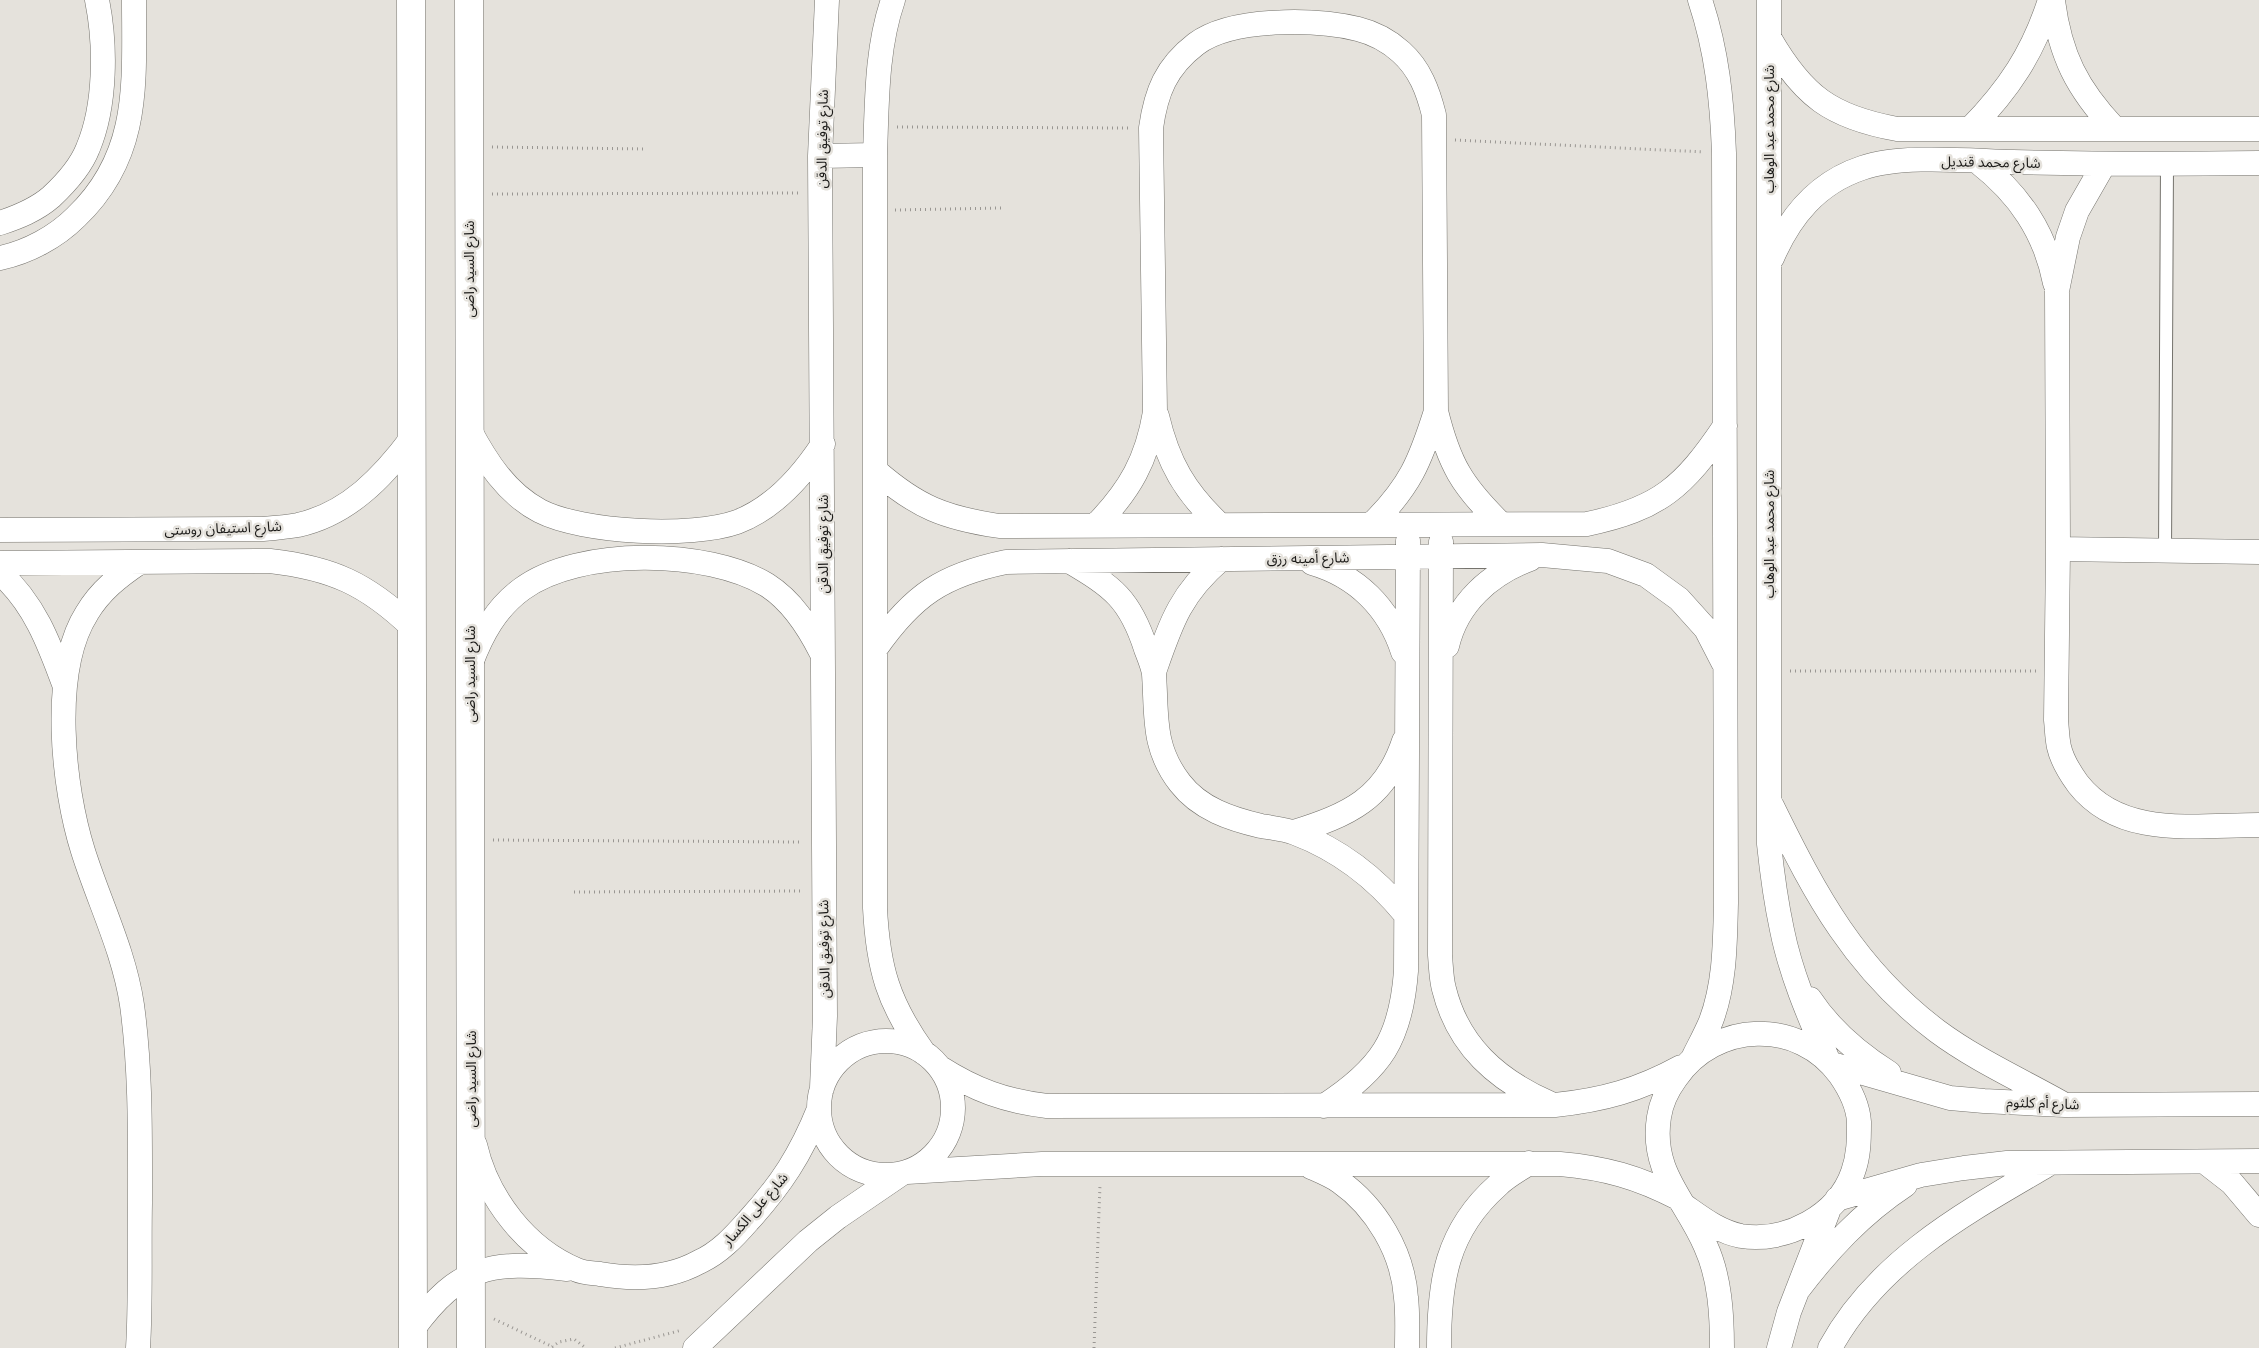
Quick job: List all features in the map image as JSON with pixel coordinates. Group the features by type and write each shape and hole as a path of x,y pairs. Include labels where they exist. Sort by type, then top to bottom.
{"street":[{"path":"0,223 24,214 50,198 72,175 88,148 97,116 102,84 103,50 97,0"},
{"path":"0,258 36,245 67,226 93,201 113,172 126,138 132,103 134,0"},
{"path":"411,0 413,1339"},
{"name":"شارع السيد راضى","path":"469,0 471,1348"},
{"name":"شارع توفيق الدقن","path":"820,1099 825,1016 820,156 827,0"},
{"path":"692,1338 838,1216 905,1173 926,1162 940,1147 950,1128 953,1107 949,1086 932,1060 906,1028 891,1000 882,970 877,939 875,155 882,51 893,0"},
{"path":"1700,0 1710,32 1722,102 1724,153 1725,944 1721,983 1711,1021 1690,1060 1668,1089 1659,1116 1658,1146 1664,1174 1683,1203 1707,1249 1719,1294 1722,1348"},
{"path":"1709,0 1710,32"},
{"name":"شارع محمد عبد الوهاب","path":"1769,0 1769,844 1782,932 1794,974 1830,1062"},
{"path":"1970,129 2010,84 2027,58 2040,31 2051,0"},
{"path":"2051,0 2057,30 2078,85 2114,129"},
{"path":"1096,525 1114,506 1130,485 1138,470 1151,437 1155,412 1151,128 1154,103 1164,80 1178,59 1197,43 1220,32 1237,28 1289,23 1359,29 1382,38 1401,52 1417,70 1428,91 1434,115 1435,139 1436,411 1444,445 1458,475 1478,502 1501,524"},
{"path":"1769,37 1786,66 1802,84 1834,110 1864,123 1897,129 2259,128"},
{"path":"820,156 875,155"},
{"name":"شارع محمد قنديل","path":"1770,265 1783,232 1804,205 1831,182 1863,168 1897,161 2104,164 2259,163"},
{"path":"1978,162 2016,196 2031,218 2043,240 2052,265 2056,291 2058,549 2056,720 2059,748 2070,774 2087,796 2110,812 2136,822 2163,825 2259,825"},
{"path":"2056,291 2068,237 2077,211 2104,164"},
{"path":"1372,524 1394,502 1412,476 1436,411"},
{"path":"1155,412 1171,463 1184,486 1201,507 1220,525"},
{"path":"876,471 910,498 932,510 965,521 999,526 1587,524 1629,514 1653,503 1681,482 1705,456 1725,426"},
{"path":"469,429 486,461 510,489 540,510 571,522 611,528 651,530 715,528 738,522 784,492 806,470 823,444"},
{"name":"شارع استيفان روستى","path":"0,530 264,530 299,524 333,512 364,493 390,468 412,438"},
{"path":"1441,524 1440,955 1444,988 1454,1020 1478,1055 1496,1074 1524,1092 1555,1105"},
{"path":"1324,1106 1352,1088 1375,1064 1393,1036 1403,1004 1406,971 1408,525"},
{"path":"2058,549 2259,552"},
{"path":"1442,667 1449,637 1461,610 1484,584 1511,566 1542,555"},
{"name":"شارع أمينه رزق","path":"876,648 895,622 918,599 944,581 974,568 1006,562 1542,555 1608,561 1646,575 1679,599 1706,629 1724,665"},
{"path":"470,667 481,637 498,611 522,589 549,573 579,564 644,558 709,564 741,572 768,586 791,605 810,629 823,656"},
{"path":"1298,558 1329,568 1357,584 1380,606 1397,634 1408,664"},
{"path":"1154,672 1180,606 1203,575 1221,559"},
{"path":"0,563 270,561 302,565 333,573 362,587 389,605 412,628"},
{"path":"1068,561 1101,580 1120,596 1136,622 1154,672 1154,716 1162,753 1180,783 1205,807 1240,821 1294,832 1329,849 1359,867 1386,890 1406,915"},
{"path":"138,1348 140,1094 137,1046 131,1001 120,957 106,912 85,858 74,818 65,751 64,684 75,635 87,613 102,593 119,576 140,562"},
{"path":"0,573 22,595 35,614 46,635 64,684"},
{"path":"1294,832 1327,822 1355,808 1373,793 1397,761 1407,732"},
{"path":"1769,799 1808,879 1835,924 1865,964 1899,1000 1938,1032 2066,1105"},
{"path":"1794,974 1834,1029 1859,1052 1887,1072 1916,1088"},
{"path":"1779,1348 1797,1292 1833,1204 1852,1174 1860,1146 1858,1116 1849,1088 1830,1062 1804,1043 1776,1034 1747,1034 1719,1041 1655,1081 1623,1094 1589,1102 1555,1105 1047,1106 1019,1103 990,1095 964,1083 932,1060 905,1044 884,1041 864,1045 846,1055 831,1070 820,1099 822,1129 831,1147 845,1162 870,1173 883,1175 1008,1165 1529,1163 1592,1166 1622,1173 1652,1184 1683,1203 1711,1225 1741,1236 1772,1236 1803,1227 1833,1204 1921,1175 1964,1168 2007,1163 2259,1161"},
{"name":"شارع أم كلثوم","path":"1830,1062 1950,1098 2066,1105 2259,1104"},
{"name":"شارع على الكسار","path":"471,1126 479,1163 495,1197 518,1227 546,1252 578,1271 626,1279 651,1278 676,1272 700,1262 721,1248 769,1198 784,1179 800,1152 820,1099"},
{"path":"2205,1162 2232,1183 2259,1215"},
{"path":"1439,1348 1439,1309 1444,1274 1455,1240 1474,1210 1499,1184 1529,1163"},
{"path":"1830,1348 1840,1330 1868,1292 1901,1259 1994,1196 2051,1163"},
{"path":"1307,1165 1338,1180 1364,1203 1385,1230 1400,1262 1406,1296 1407,1348"},
{"path":"1797,1292 1822,1257 1852,1226 1885,1198 1921,1175"},
{"path":"413,1339 429,1307 447,1289 471,1275 491,1268 515,1265 578,1271"}],"lane":[{"path":"2165,551 2166,164"}],"path":[{"path":"876,127 1151,128"},
{"path":"1435,139 1724,153"},
{"path":"469,146 647,149"},
{"path":"469,194 821,192"},
{"path":"875,210 1001,208"},
{"path":"1769,671 2056,671"},
{"path":"470,840 824,842"},
{"path":"574,892 824,891"},
{"path":"1094,1348 1100,1165"},
{"path":"471,1309 552,1347 566,1339 574,1339 586,1348"},
{"path":"615,1348 692,1338"}]}
